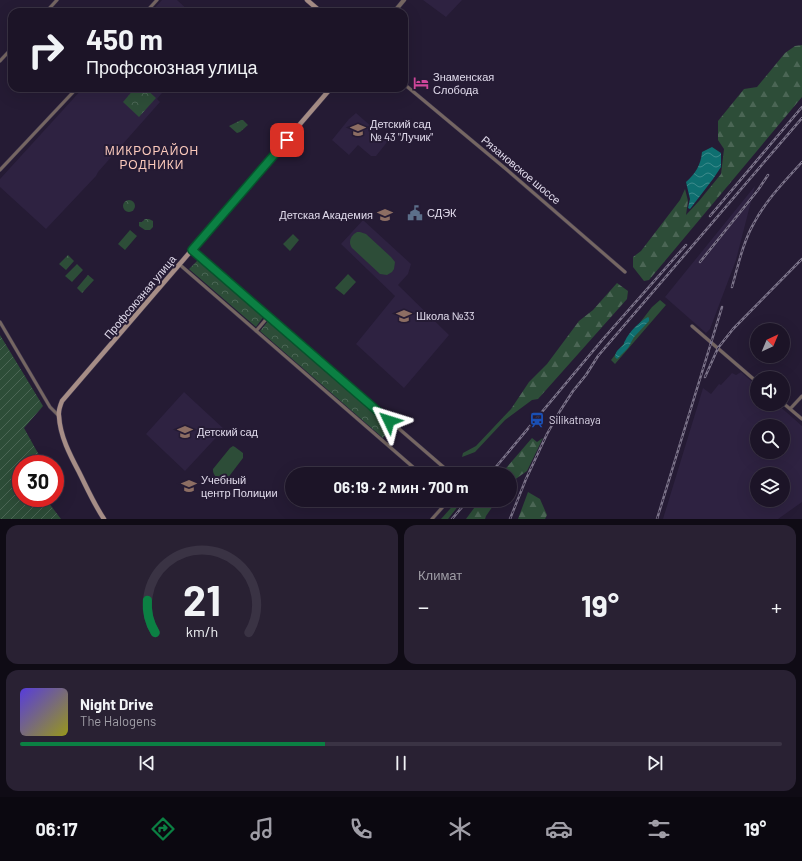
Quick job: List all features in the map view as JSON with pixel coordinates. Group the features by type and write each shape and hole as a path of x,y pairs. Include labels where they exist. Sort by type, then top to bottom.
{"main road":[{"path":"307,0 316,8"},
{"name":"Профсоюзная улица","path":"58,415 62,401 67,395 328,92"},
{"path":"58,415 66,444 96,506 104,519"}],"street":[{"path":"50,8 57,0"},
{"path":"150,8 157,0"},
{"path":"397,8 404,0"},
{"path":"0,61 8,52"},
{"name":"Рязановское шоссе","path":"408,87 506,169 625,272"},
{"path":"0,170 72,92"},
{"path":"192,250 443,467"},
{"path":"179,264 413,467"},
{"path":"256,331 268,317"},
{"path":"0,322 50,407 58,415"},
{"path":"692,326 750,376"},
{"path":"802,396 790,409 802,419"},
{"path":"432,519 442,507"}],"shaded area":[{"path":"162,0 177,0 186,8 155,8"},
{"path":"423,0 462,0 446,17"},
{"path":"79,92 163,92 157,99 160,102 96,176 46,229 0,187 0,179"},
{"name":"Детский сад № 43 \"Лучик\"","path":"356,113 388,141 376,156 371,156 358,145 349,155 332,140 349,119"},
{"path":"755,186 736,260 710,329 706,333 665,297"},
{"name":"Школа №33","path":"363,220 411,264 408,274 398,285 449,335 404,388 356,344 395,296 341,244"},
{"path":"741,372 750,380 750,411 785,411 802,426 802,502 778,519 663,519 703,388 711,394 719,384 721,385 732,373 736,375"},
{"name":"Детский сад","path":"184,392 224,429 185,471 146,434"}],"green space":[{"path":"802,45 802,97 649,280 644,281 633,267 633,257 641,251 680,200 685,189 688,201 686,215 721,174 724,149 718,140 718,121 744,89 757,87 785,53 795,46"},
{"path":"132,92 149,92 156,98 139,117 123,102"},
{"path":"241,120 248,125 237,133 229,126"},
{"path":"129,200 133,202 135,206 133,210 129,212 125,210 123,206 125,202"},
{"path":"145,219 153,221 153,227 150,230 145,230 139,226 139,222 142,222"},
{"path":"130,230 137,236 125,250 118,244"},
{"path":"357,232 366,234 391,257 395,262 392,272 387,275 380,274 352,248 350,239"},
{"path":"293,234 299,240 290,251 283,244"},
{"path":"68,255 74,261 66,270 59,264"},
{"path":"198,260 264,316 256,327 189,269"},
{"path":"77,264 83,270 72,282 65,276"},
{"path":"348,274 356,282 344,295 335,288"},
{"path":"88,275 94,280 82,293 77,288"},
{"path":"617,283 628,291 627,299 538,399 532,400 505,420 475,452 462,457 463,453 476,446 511,409 529,382 547,364 579,321 593,310"},
{"path":"660,300 666,305 615,364 611,360 652,307"},
{"path":"268,321 393,426 383,438 260,331"},
{"path":"0,335 43,406 24,428 39,455 12,455 12,507 52,507 61,519 0,519"},
{"path":"532,438 537,442 543,438 527,471 517,478 517,467 507,467"},
{"path":"233,446 243,453 243,458 227,479 222,480 217,478 213,472 213,469"},
{"path":"528,492 540,499 547,515 545,519 518,519"},
{"path":"452,507 457,507 448,519 441,519"},
{"path":"475,507 492,507 485,519 466,519"}],"water":[{"path":"712,147 721,153 721,167 690,209 688,208 690,199 686,182 697,169 702,152"},
{"path":"648,317 649,321 634,337 628,348 617,359 615,357 616,352 624,344 629,334 638,324"}],"railway":[{"path":"710,216 802,107"},
{"path":"510,519 526,479 547,434 573,391 586,375 598,356 802,118"},
{"path":"732,287 750,230 770,199 802,162"},
{"path":"700,262 758,190 768,175"},
{"path":"496,467 603,339 686,245"},
{"path":"705,377 718,348 733,329 802,259"},
{"path":"657,519 722,307"},
{"path":"452,519 462,507"}],"place":[{"name":"Знаменская Слобода","path":"421,83"},
{"name":"Детский сад № 43 \"Лучик\"","path":"358,130"},
{"name":"СДЭК","path":"415,213"},
{"name":"Детская Академия","path":"385,215"},
{"name":"Школа №33","path":"404,316"},
{"name":"Silikatnaya","path":"537,420"},
{"name":"Детский сад","path":"185,432"},
{"name":"Учебный центр Полиции","path":"189,486"}],"district":[{"name":"МИКРОРАЙОН РОДНИКИ","path":"152,158"}],"route":[{"path":"287,140 192,250 389,421"}]}
